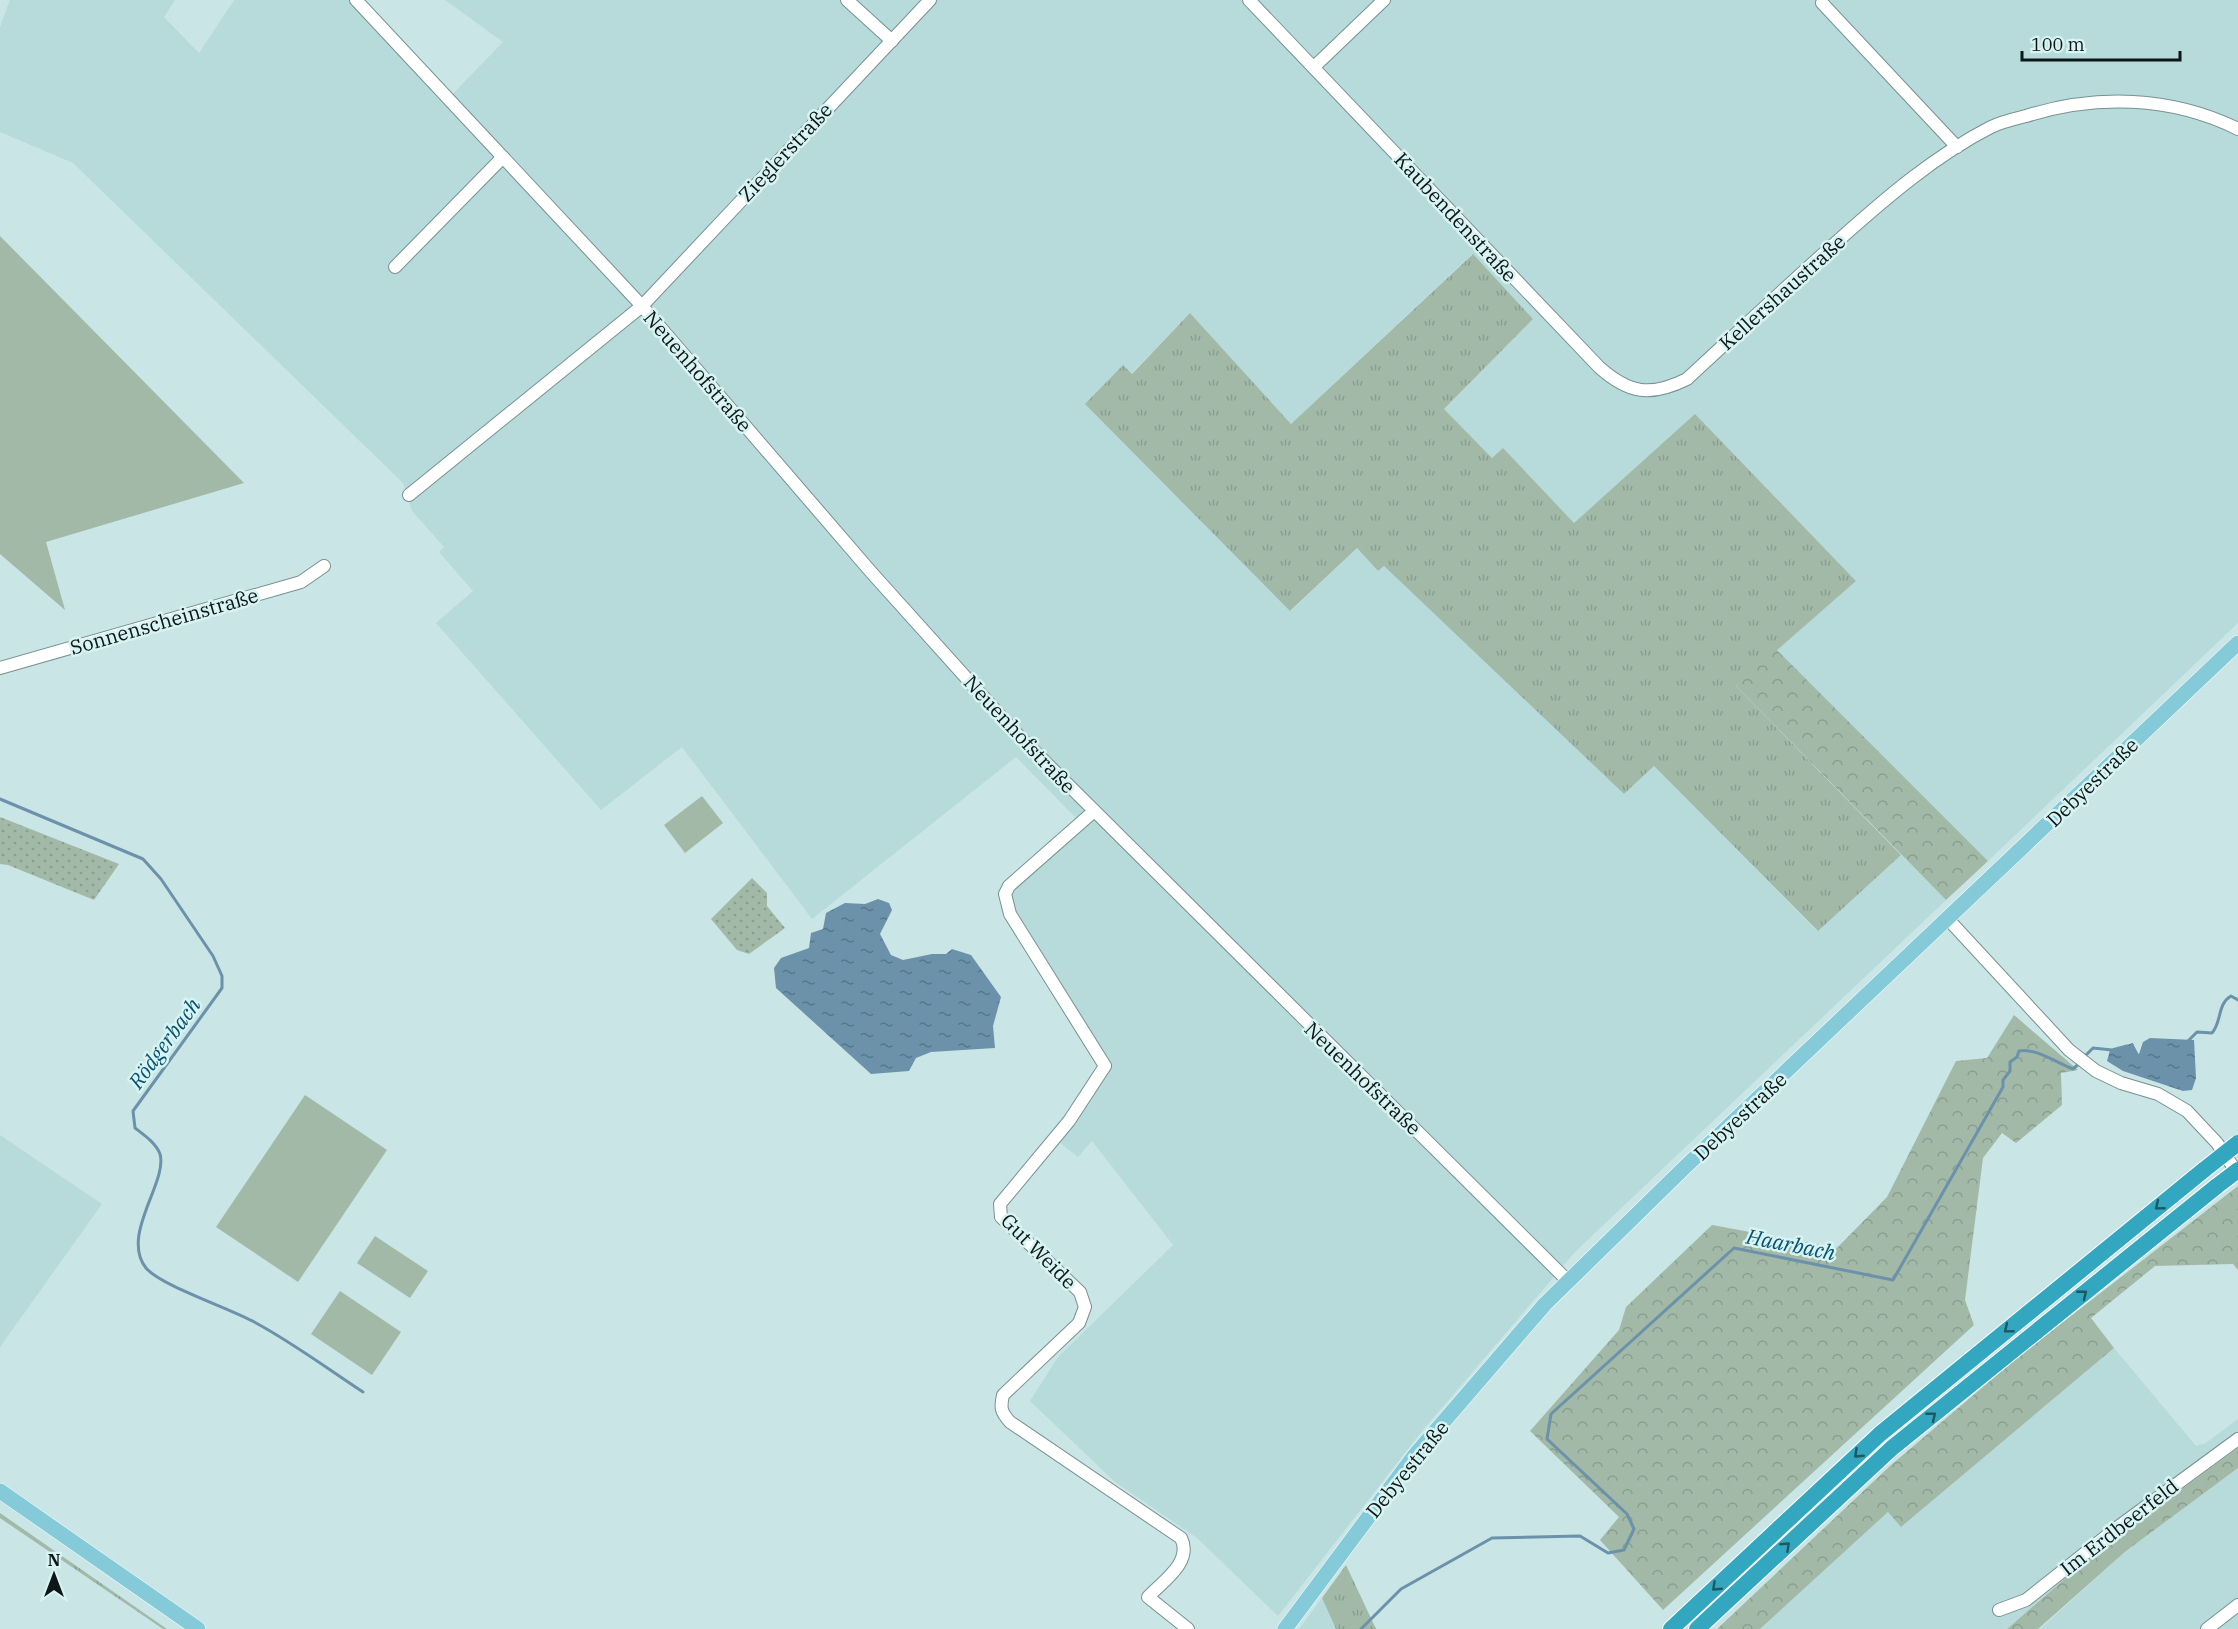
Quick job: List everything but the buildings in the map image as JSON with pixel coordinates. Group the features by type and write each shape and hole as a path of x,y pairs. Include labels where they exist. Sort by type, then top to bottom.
{"highway":[{"path":"1671,1629 1880,1434 2238,1143"},
{"path":"1697,1629 1892,1448 2217,1186 2238,1172"}],"main road":[{"name":"Debyestraße","path":"1285,1629 1414,1456 1545,1304 1947,918 2238,643"},
{"path":"0,1491 198,1629"}],"street":[{"name":"Neuenhofstraße","path":"356,0 642,306 871,572 1014,731 1093,812 1568,1281"},
{"path":"847,0 892,41"},
{"name":"Zieglerstraße","path":"642,306 930,0"},
{"name":"Kaubendenstraße","path":"1249,0 1315,66 1599,367"},
{"path":"1315,66 1384,0"},
{"path":"1822,3 1957,147"},
{"name":"Kellershaustraße","path":"1599,367 1623,385 1650,392 1668,389 1687,379 1882,201 1957,147 1993,126 2044,110 2097,102 2158,103 2200,113 2238,129"},
{"path":"395,267 503,158"},
{"path":"409,495 642,306"},
{"name":"Sonnenscheinstraße","path":"0,668 301,582 324,566"},
{"name":"Gut Weide","path":"1093,812 1009,886 1005,894 1010,914 1105,1066 1069,1121 1000,1204 1001,1217 1080,1292 1085,1307 1079,1323 1003,1395 1000,1406 1002,1413 1010,1422 1181,1538 1186,1547 1183,1560 1148,1597 1188,1629"},
{"path":"1947,918 2081,1061 2121,1083 2158,1094 2187,1111 2217,1143 2238,1172"},
{"name":"Im Erdbeerfeld","path":"1999,1610 2026,1600 2118,1527 2238,1439"},
{"path":"2207,1629 2238,1605"}],"shaded area":[{"path":"10,0 175,0 164,17 199,53 234,0 350,0 443,104 503,42 445,0 2238,0 2238,623 1988,861 1776,649 1856,581 1695,415 1574,523 1503,449 1492,458 1444,409 1533,319 1472,254 1291,424 1190,313 1131,374 1123,365 1086,404 1291,611 1357,548 1378,571 1384,566 1624,794 1654,766 1817,931 1901,855 1946,900 1576,1251 1422,1431 1278,1616 1197,1538 1115,1482 1030,1401 1058,1357 1173,1245 1092,1141 1078,1157 1059,1142 1112,1065 1001,888 1078,820 1016,757 812,919 682,747 601,810 436,623 473,591 439,552 444,547 412,511 403,483 73,163 0,132 0,27"},
{"path":"0,1135 102,1204 0,1347"},
{"path":"2114,1348 2196,1446 2206,1443 2238,1419 2238,1448 2097,1551 2007,1629 1760,1629 1888,1512 1901,1526"},
{"path":"2238,1468 2238,1629 2040,1629 2126,1551"},
{"path":"1322,1598 1336,1629 1299,1629"}],"green space":[{"path":"0,236 244,483 46,542 65,610 0,554"},
{"path":"1473,254 1533,319 1444,409 1492,458 1503,448 1574,523 1695,414 1856,581 1736,686 1901,855 1818,931 1654,766 1624,794 1384,566 1378,571 1357,548 1290,611 1085,404 1123,365 1132,374 1190,313 1291,424"},
{"path":"1776,649 1988,861 1946,900 1736,686"},
{"path":"702,796 723,823 685,853 664,825"},
{"path":"0,817 119,864 94,900 8,865 0,864"},
{"path":"752,878 767,893 767,906 785,928 749,954 737,950 711,919"},
{"path":"2014,1015 2078,1070 2061,1073 2062,1105 2016,1143 2002,1133 1983,1158 1965,1300 1974,1325 1663,1610 1600,1540 1619,1517 1530,1431 1619,1330 1626,1307 1712,1225 1837,1248 1887,1197 1956,1061 1987,1058"},
{"path":"305,1095 387,1150 298,1282 216,1227"},
{"path":"2238,1186 2238,1270 2233,1264 2155,1266 2091,1318 2114,1348 1901,1527 1888,1512 1760,1629 1717,1629 1890,1466 2017,1358"},
{"path":"375,1236 428,1271 410,1298 357,1263"},
{"path":"340,1291 401,1332 372,1375 311,1334"},
{"path":"2238,1448 2238,1468 2126,1551 2038,1629 2007,1629 2097,1551"},
{"path":"0,1513 167,1629 163,1629 0,1518"},
{"path":"1346,1565 1376,1629 1336,1629 1322,1598"}],"water":[{"path":"878,899 889,903 892,910 880,934 891,955 903,960 932,954 946,954 952,949 971,955 1001,997 993,1026 995,1048 931,1052 916,1058 909,1071 871,1074 776,988 774,968 781,958 809,948 811,933 823,929 826,913 845,903 865,904"},
{"path":"2150,1038 2194,1040 2196,1078 2192,1090 2183,1091 2123,1071 2107,1061 2110,1050 2133,1043 2136,1054 2139,1054 2143,1042"}],"waterway":[{"name":"Rödgerbach","path":"0,799 143,859 161,879 213,956 222,976 222,988 133,1111 135,1128 146,1136 158,1150 161,1166 138,1240 139,1255 146,1268 166,1282 245,1317 270,1331 363,1392"},
{"name":"Haarbach","path":"2185,1044 2197,1032 2212,1033 2221,1008 2227,999 2231,996 2238,1000"},
{"name":"Haarbach","path":"2132,1045 2139,1058"},
{"name":"Haarbach","path":"2084,1057 2093,1048 2112,1050 2127,1046"},
{"name":"Haarbach","path":"1361,1629 1401,1589 1492,1538 1580,1536 1608,1553 1624,1550 1634,1529 1627,1514 1547,1439 1551,1414 1734,1248 1893,1280 2003,1087 2003,1080 2010,1071 2010,1062 2017,1057 2019,1051 2032,1051 2073,1069 2081,1062"}]}
